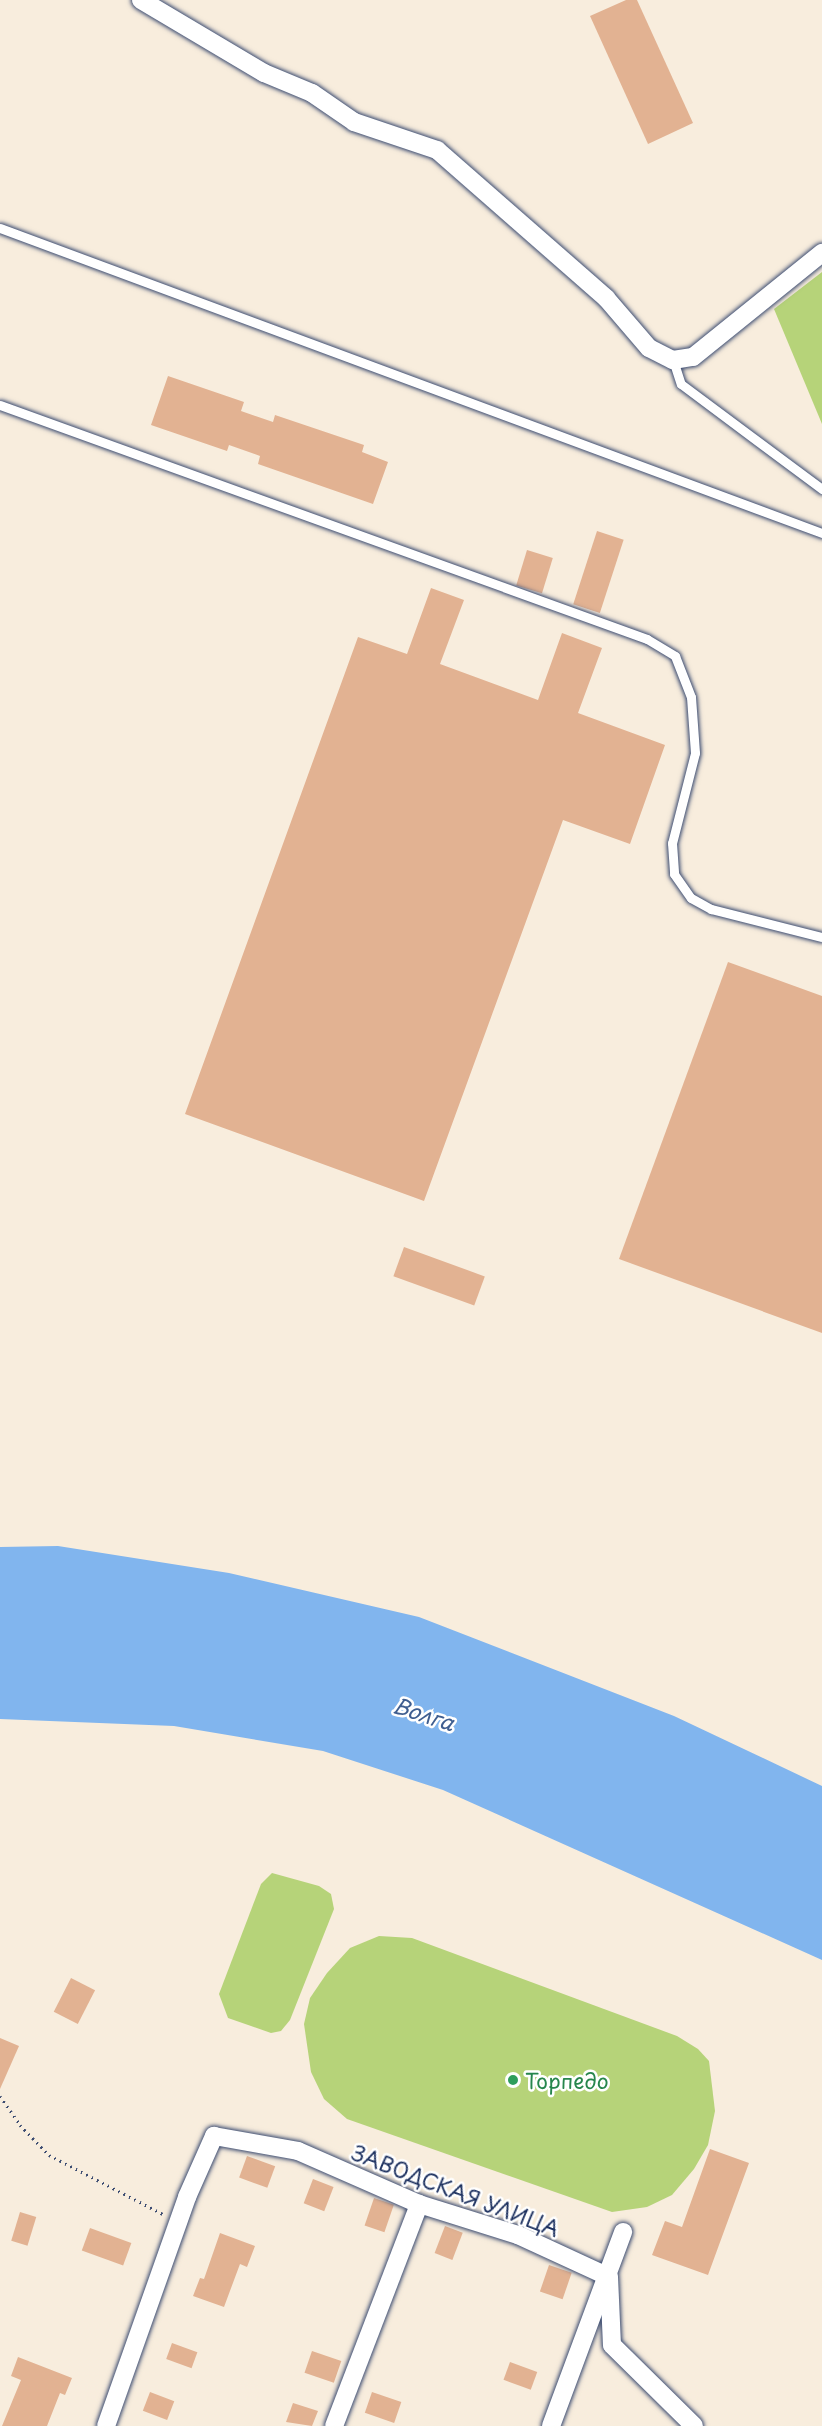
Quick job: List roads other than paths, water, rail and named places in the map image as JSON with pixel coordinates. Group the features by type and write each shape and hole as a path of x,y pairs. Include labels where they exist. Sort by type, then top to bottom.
{"street":[{"path":"141,0 264,73 312,93 354,122 437,150 606,298 649,348 673,360 693,357 822,253"},
{"name":"ЗАВОДСКАЯ УЛИЦА","path":"105,2426 178,2222 214,2136 298,2151 419,2204 518,2235 609,2277"},
{"path":"334,2426 419,2204"},
{"path":"551,2426 609,2277 623,2232"},
{"path":"609,2277 612,2345 694,2426"}],"lane":[{"path":"0,228 822,533"},
{"path":"673,360 681,384 822,489"},
{"path":"0,405 647,639 675,656 691,697 695,753 672,843 674,874 691,898 711,909 822,937"}],"water":[{"name":"Волга","path":"58,1546 229,1573 419,1617 674,1716 822,1786 822,1960 443,1790 323,1751 174,1726 0,1719 0,1547"}],"place":[{"name":"Торпедо","path":"513,2080"}]}
